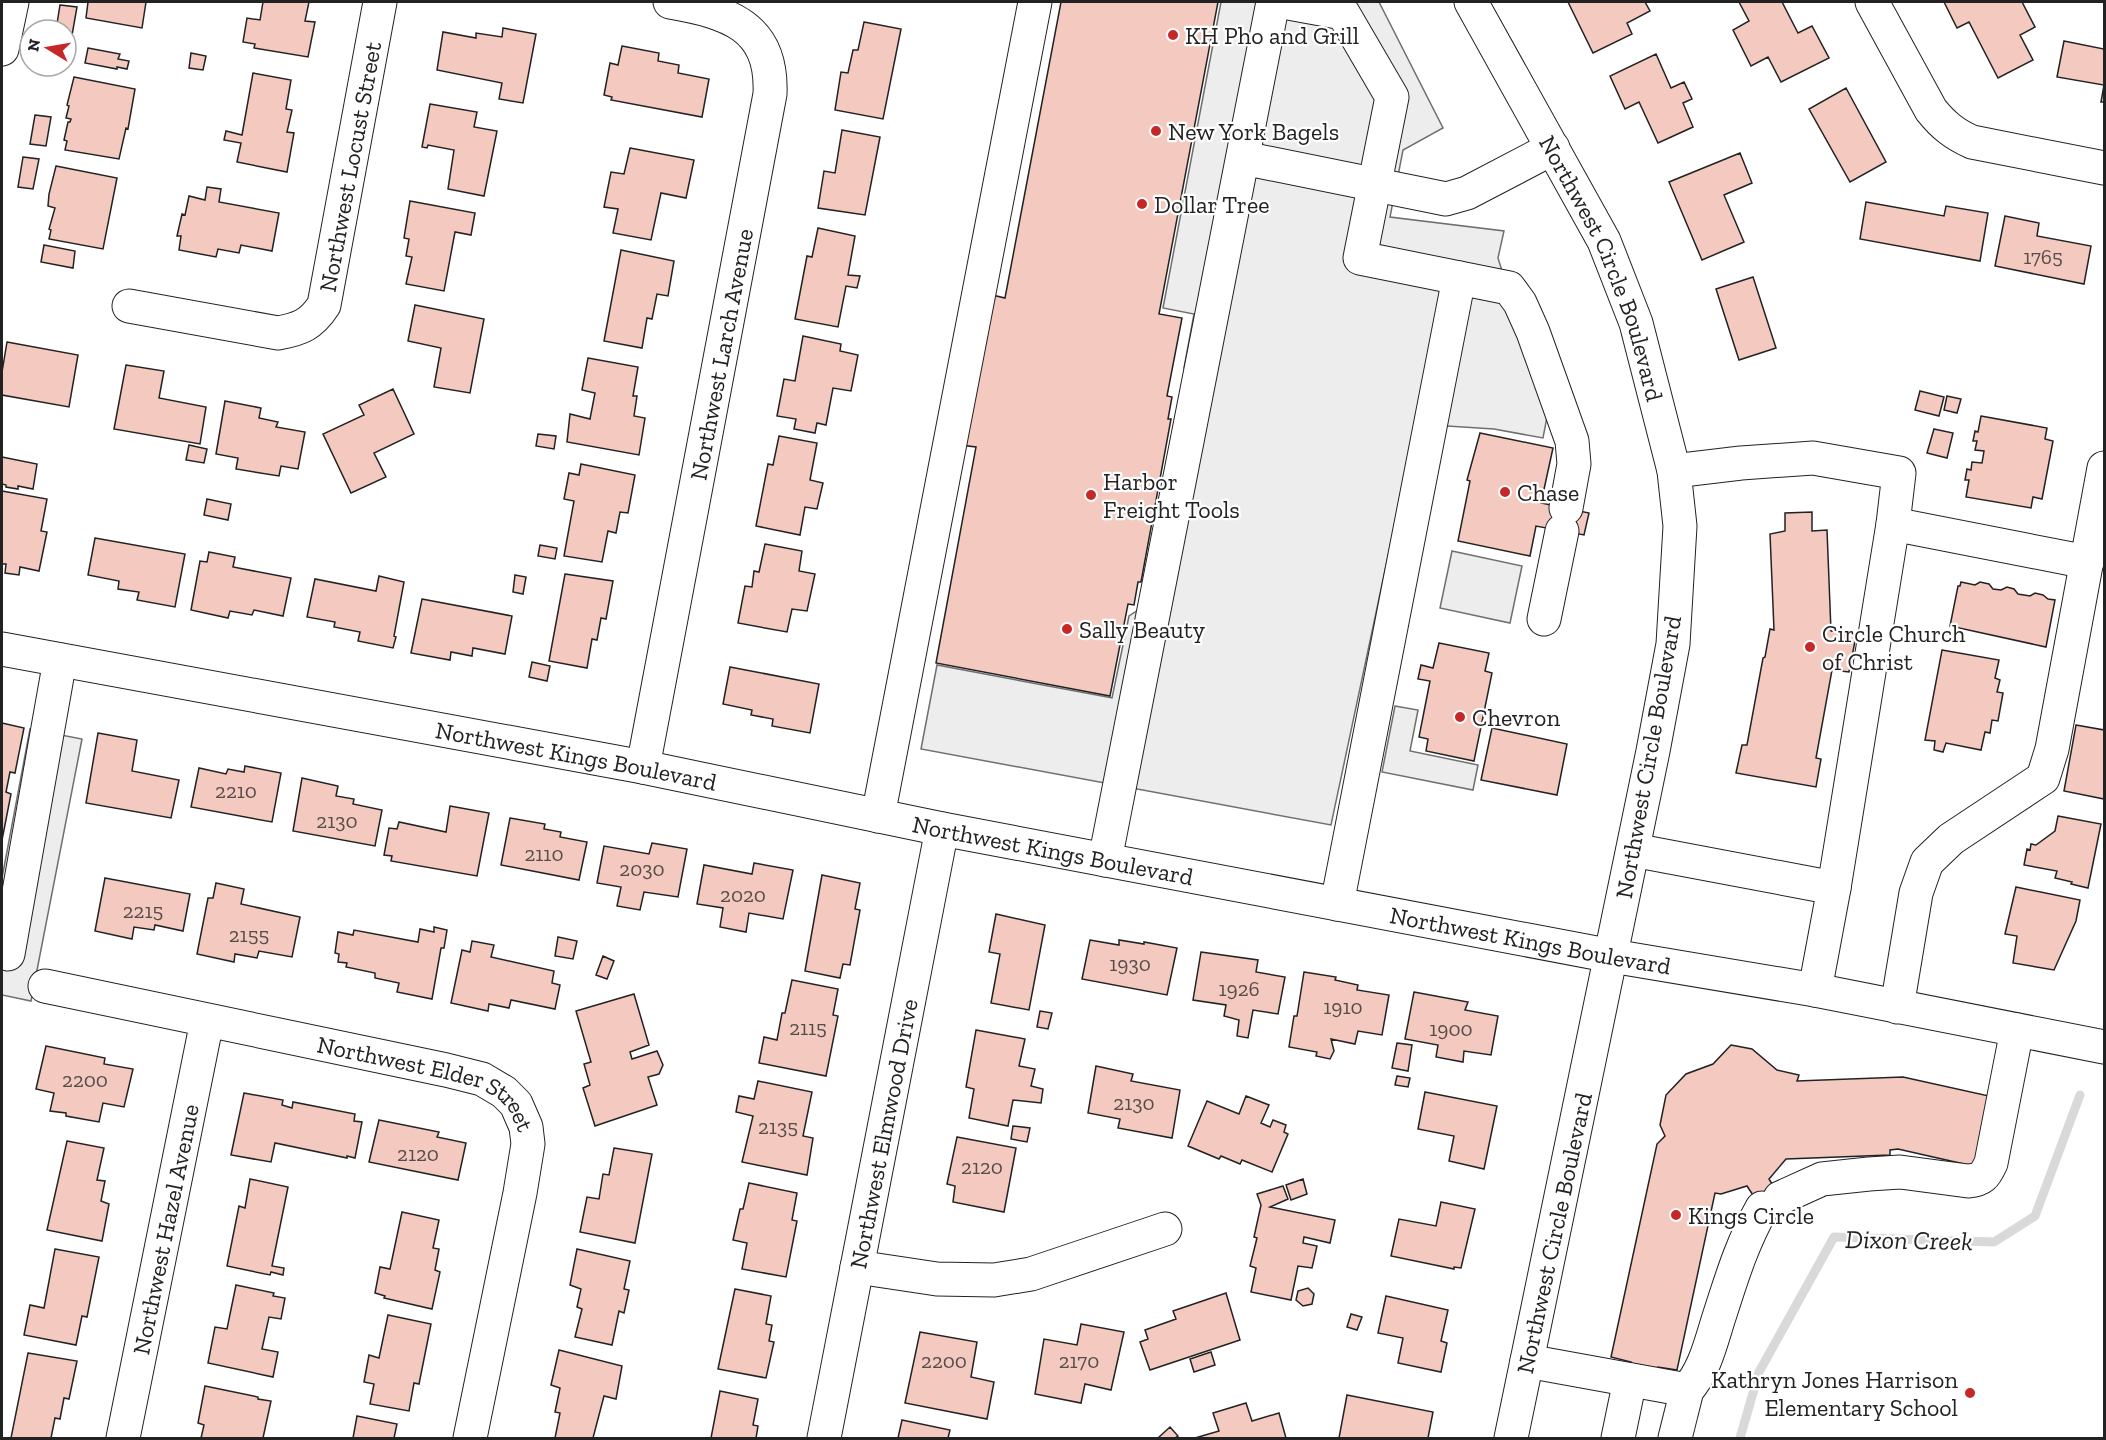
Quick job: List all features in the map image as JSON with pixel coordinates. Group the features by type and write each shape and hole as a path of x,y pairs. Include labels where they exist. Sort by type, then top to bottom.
{"street":[{"path":"2,49 12,2"},
{"name":"Northwest Locust Street","path":"129,306 278,333 299,329 316,317 324,305 380,2"},
{"name":"Northwest Larch Avenue","path":"643,767 767,106 770,77 767,60 755,37 736,20 705,8 670,2"},
{"path":"878,816 1035,2"},
{"path":"1105,860 1273,2"},
{"path":"1283,2 1343,13 1392,97 1360,258 1509,288 1524,312 1536,340 1572,441 1574,464 1544,619"},
{"name":"Northwest Circle Boulevard","path":"1472,2 1604,241 1636,323 1674,471 1680,526 1673,644 1612,956 1511,1438"},
{"path":"1872,2 1930,110 1955,135 1972,142 2104,168"},
{"path":"1243,158 1446,199 1456,198 1553,148"},
{"path":"1337,904 1460,278"},
{"path":"1674,471 1813,458 1899,473 1893,524 1834,888 1815,990"},
{"path":"1897,1007 1916,893 1927,862 1951,838 2043,778 2052,749 2104,468"},
{"path":"1893,524 2086,562"},
{"name":"Northwest Kings Boulevard","path":"2,649 643,767 942,830 1612,956 1815,990 2104,1047"},
{"path":"8,954 60,660"},
{"name":"Northwest Elmwood Drive","path":"824,1438 942,830"},
{"path":"1633,850 1834,888"},
{"name":"Northwest Elder Street","path":"45,986 482,1079 504,1092 516,1104 526,1127 528,1144 470,1438"},
{"name":"Northwest Hazel Avenue","path":"123,1438 207,1021"},
{"path":"1675,1438 1687,1390 1704,1364 1734,1271 1751,1228 1771,1203 1822,1179 1900,1172 1968,1181 1979,1180 1985,1175 1991,1163 2017,1030"},
{"path":"857,1267 937,1279 994,1280 1031,1274 1165,1229"},
{"path":"1527,1361 1687,1390"},
{"path":"1618,1438 1630,1380"}],"shaded area":[{"path":"1221,2 1379,2 1443,128 1403,150 1390,217 1504,231 1498,258 1547,417 1543,438 1494,429 1416,424 1331,825 921,749 937,665 1112,698 1129,616 1138,610 1186,373 1184,368 1194,314 1163,308"},
{"path":"1452,551 1522,566 1510,623 1440,608"},
{"path":"1395,706 1418,710 1410,751 1478,765 1473,790 1382,772"},
{"path":"30,729 82,739 31,1001 2,995 2,878"}],"building":[{"path":"88,2 146,2 142,28 86,18"},
{"path":"263,2 309,2 305,21 315,22 308,57 254,48 255,44 243,42 247,18 260,20"},
{"path":"1061,2 1218,2 1159,314 1182,318 1167,396 1172,397 1168,419 1171,419 1141,582 1138,582 1134,605 1128,604 1110,696 936,663 976,447 960,445 988,294 1005,298"},
{"path":"1568,2 1645,2 1650,11 1627,23 1632,34 1593,53"},
{"path":"1739,2 1782,2 1798,33 1812,26 1829,58 1781,82 1768,57 1751,66 1733,30 1749,21"},
{"path":"1944,2 2022,2 2035,27 2020,35 2033,60 1998,78 1969,22 1957,28"},
{"path":"60,5 77,7 75,18 58,18"},
{"path":"864,22 901,29 883,119 835,110 841,72 848,73 853,50 858,50"},
{"path":"503,28 536,34 523,103 499,99 502,83 437,70 443,32 476,38 476,33 502,37"},
{"path":"2064,41 2104,49 2104,85 2057,77"},
{"path":"622,46 659,53 658,61 679,65 678,73 709,79 702,117 611,100 612,97 604,95 610,63 618,65"},
{"path":"88,48 120,54 118,59 129,61 127,69 85,63"},
{"path":"191,53 206,56 203,70 189,68"},
{"path":"1656,54 1671,88 1684,82 1692,99 1683,103 1693,127 1658,143 1639,102 1625,109 1610,76"},
{"path":"253,73 291,80 286,109 292,110 287,132 294,133 287,172 237,162 241,143 224,140 226,131 242,135"},
{"path":"74,78 135,89 128,129 126,128 119,159 65,150 67,141 64,140 68,122 71,119 66,118 69,106 67,105"},
{"path":"2104,85 2104,102 2101,102"},
{"path":"1846,88 1886,162 1850,182 1809,109"},
{"path":"430,104 477,112 474,127 497,131 484,196 448,189 454,150 428,145 427,148 422,147"},
{"path":"35,115 51,117 46,146 30,144"},
{"path":"842,130 880,137 865,215 818,208 824,171 835,173"},
{"path":"630,148 694,160 686,198 661,193 651,240 613,233 618,209 604,207 611,172 624,174"},
{"path":"1740,153 1752,183 1724,195 1744,242 1702,260 1669,182"},
{"path":"23,157 39,159 33,189 18,187"},
{"path":"56,166 117,178 103,249 49,239 51,230 49,229 55,208 48,206 49,194"},
{"path":"207,187 221,189 219,202 279,213 272,251 241,245 239,253 218,249 216,257 179,250 181,236 177,236 189,196 205,200"},
{"path":"410,201 475,213 471,235 455,232 444,291 406,284 412,257 406,256 409,239 404,238"},
{"path":"1866,202 1944,216 1946,206 1988,213 1980,261 1860,239"},
{"path":"2005,216 2039,223 2037,236 2091,246 2084,284 1995,266"},
{"path":"818,228 855,236 848,275 860,276 857,288 846,286 838,327 795,319 807,256 812,257"},
{"path":"44,245 75,251 73,268 41,262"},
{"path":"621,250 674,261 668,296 657,294 652,319 647,318 642,348 604,341"},
{"path":"1753,277 1776,348 1739,360 1716,289"},
{"path":"415,305 484,319 470,393 434,387 441,348 408,341"},
{"path":"803,336 841,344 840,351 858,355 851,391 833,388 826,425 817,423 815,433 794,429 796,419 777,416 784,379 795,381"},
{"path":"7,342 78,355 69,407 2,395 2,372"},
{"path":"588,358 638,367 633,396 637,396 634,416 645,418 639,455 567,442 570,414 590,419 595,393 582,390"},
{"path":"126,365 164,371 159,398 206,407 200,444 114,429"},
{"path":"393,389 414,434 374,453 386,477 351,493 323,434 364,415 359,405"},
{"path":"1920,391 1944,397 1939,416 1915,410"},
{"path":"1947,396 1961,399 1957,413 1944,410"},
{"path":"225,401 261,408 259,418 278,422 276,427 305,432 298,469 281,466 279,476 236,469 238,458 216,454"},
{"path":"1981,416 2047,428 2045,439 2053,441 2042,499 2033,497 2031,508 1966,497 1969,480 1965,480 1967,469 1971,470 1972,462 1982,463 1984,451 1975,450 1977,441 1973,441 1975,431 1978,432"},
{"path":"1934,429 1953,433 1947,458 1927,453"},
{"name":"Chase","path":"1480,433 1553,448 1541,503 1589,513 1584,535 1536,526 1530,556 1458,541 1470,481 1467,480"},
{"path":"538,434 556,436 554,449 536,446"},
{"path":"779,436 817,443 810,480 823,483 817,509 805,507 800,535 756,526 768,464 773,465"},
{"path":"189,445 207,449 204,463 186,460"},
{"path":"2,457 37,464 33,489 18,486 18,489 2,484"},
{"path":"581,464 635,475 628,513 620,512 616,533 608,531 602,562 564,556 574,501 564,499 569,473 579,475"},
{"path":"2,491 47,499 41,531 47,532 39,571 20,567 19,575 5,573 6,564 2,564"},
{"path":"207,499 231,504 228,520 204,515"},
{"name":"Circle Church of Christ","path":"1812,512 1812,531 1827,530 1831,631 1856,636 1849,672 1832,670 1816,758 1821,759 1816,787 1736,773 1742,745 1747,745 1770,629 1774,630 1770,534 1785,531 1785,513"},
{"path":"95,538 185,554 175,607 137,600 139,592 118,589 119,581 88,575"},
{"path":"765,544 802,551 799,571 815,574 807,611 792,609 787,632 738,623 745,586 752,587 754,571 759,572"},
{"path":"540,545 557,548 555,559 538,556"},
{"path":"209,552 235,557 233,567 291,578 283,616 254,610 252,615 230,611 228,618 191,610 200,561 207,562"},
{"path":"565,574 613,581 606,619 601,618 597,640 592,639 587,668 549,661"},
{"path":"515,575 526,577 523,594 513,592"},
{"path":"379,576 404,582 393,648 358,641 360,632 334,627 335,622 307,617 315,579 376,591"},
{"path":"1961,582 1975,585 1980,582 1989,584 1993,589 2001,590 2007,587 2014,589 2018,594 2030,596 2035,593 2055,600 2046,647 1950,626 1958,586"},
{"path":"422,599 512,616 505,654 473,648 472,656 451,652 450,660 411,653"},
{"path":"1439,643 1489,653 1485,671 1492,673 1474,761 1426,751 1428,739 1419,737 1430,681 1418,679 1421,665 1433,668"},
{"path":"1942,650 1999,660 1995,678 2000,680 1997,692 2003,693 1998,721 1992,720 1990,733 1985,732 1981,750 1946,743 1943,752 1934,750 1935,741 1925,740"},
{"path":"532,662 550,666 547,681 529,677"},
{"path":"730,667 819,684 810,733 772,726 773,719 751,715 752,710 723,704"},
{"path":"2,723 24,728 15,773 10,772 6,792 11,794 2,840"},
{"path":"2076,725 2104,730 2104,799 2064,791"},
{"path":"1492,728 1567,744 1557,795 1481,780"},
{"path":"98,733 137,740 132,771 179,780 171,818 86,803"},
{"path":"245,766 281,773 272,822 191,807 199,768 226,774 228,769 244,772"},
{"path":"302,778 338,786 336,796 354,799 353,804 382,810 375,846 293,831"},
{"path":"450,806 489,813 477,876 391,861 392,856 384,855 389,828 397,829 399,822 446,832"},
{"path":"2058,816 2101,824 2088,888 2055,878 2057,871 2024,865 2027,849 2030,850 2031,844 2036,845 2055,831"},
{"path":"510,818 545,824 544,829 561,832 560,837 587,842 579,880 501,865"},
{"path":"652,843 687,849 678,897 644,892 640,910 617,906 621,887 597,883 604,846 649,854"},
{"path":"754,863 793,870 783,919 749,913 746,932 720,927 723,908 697,904 704,865 752,874"},
{"path":"822,875 860,883 855,909 860,910 850,965 843,964 840,978 805,971"},
{"path":"105,878 190,894 183,931 155,925 154,930 134,927 132,939 95,931"},
{"path":"216,883 244,889 241,904 300,917 292,957 259,951 257,958 235,954 234,962 197,954 208,898 213,898"},
{"path":"2016,887 2080,900 2076,921 2054,970 2013,963 2017,936 2005,934"},
{"path":"996,914 1045,925 1029,1010 991,1003 1000,954 989,952"},
{"path":"434,927 447,930 444,948 441,948 432,999 397,992 399,983 375,978 375,973 346,967 347,963 338,962 339,954 335,953 338,932 353,935 354,930 418,942 420,929 434,932"},
{"path":"558,937 577,941 573,959 555,956"},
{"path":"1090,940 1119,945 1119,940 1144,944 1144,942 1177,948 1167,995 1082,979"},
{"path":"472,941 494,945 491,957 554,971 552,983 560,985 555,1009 511,1000 509,1008 489,1004 488,1011 451,1003 462,950 470,952"},
{"path":"1201,952 1258,960 1256,972 1285,977 1278,1014 1253,1010 1248,1038 1237,1036 1239,1020 1224,1016 1226,1005 1193,1000"},
{"path":"603,956 614,961 607,979 596,975"},
{"path":"1304,972 1336,977 1335,980 1358,985 1357,990 1389,995 1382,1035 1358,1031 1355,1044 1331,1039 1334,1051 1330,1059 1316,1056 1317,1052 1289,1047"},
{"path":"792,980 838,989 833,1015 838,1016 826,1076 759,1063 764,1037 777,1040"},
{"path":"1414,992 1468,1002 1465,1010 1498,1016 1491,1055 1464,1051 1463,1062 1436,1057 1438,1045 1405,1039"},
{"path":"634,994 649,1045 630,1052 632,1059 657,1051 663,1065 659,1074 648,1077 657,1105 595,1126 583,1088 590,1085 584,1064 591,1062 576,1011"},
{"path":"1040,1011 1052,1013 1048,1029 1037,1027"},
{"path":"976,1030 1025,1039 1019,1066 1035,1069 1031,1086 1043,1089 1041,1103 1013,1100 1008,1126 969,1118 974,1089 966,1087"},
{"path":"1397,1043 1412,1045 1408,1071 1392,1068"},
{"name":"Kings Circle","path":"1731,1045 1752,1049 1777,1070 1799,1075 1797,1081 1903,1077 1989,1096 1985,1133 1973,1166 1898,1149 1890,1150 1890,1155 1786,1159 1769,1179 1788,1210 1770,1221 1747,1186 1721,1194 1715,1193 1677,1370 1658,1367 1655,1379 1629,1374 1631,1362 1611,1357 1657,1144 1665,1136 1660,1125 1666,1095 1686,1074 1713,1064"},
{"path":"46,1046 105,1058 104,1064 133,1069 124,1107 103,1103 99,1122 50,1111 54,1093 36,1089"},
{"path":"1096,1066 1133,1074 1131,1081 1180,1090 1172,1138 1118,1128 1120,1119 1088,1113"},
{"path":"1397,1076 1410,1078 1408,1087 1395,1085"},
{"path":"758,1081 812,1092 803,1136 813,1138 807,1175 742,1162 753,1116 736,1112 739,1096 754,1099"},
{"path":"1425,1092 1497,1106 1484,1169 1449,1161 1454,1136 1418,1129"},
{"path":"244,1093 283,1100 282,1105 292,1108 293,1102 355,1114 354,1121 362,1122 355,1158 275,1143 271,1162 231,1155"},
{"path":"1246,1096 1269,1105 1261,1123 1270,1127 1273,1120 1286,1125 1284,1132 1288,1134 1272,1172 1242,1160 1240,1164 1221,1156 1219,1159 1188,1146 1207,1101 1239,1114"},
{"path":"379,1120 439,1132 437,1137 466,1143 458,1180 369,1162"},
{"path":"1013,1126 1030,1128 1027,1142 1011,1139"},
{"path":"957,1137 1016,1148 1004,1212 953,1202 955,1186 947,1184"},
{"path":"67,1141 104,1148 97,1180 105,1181 101,1201 109,1204 102,1241 47,1230"},
{"path":"614,1148 652,1154 635,1243 580,1232 587,1197 599,1199 603,1174 609,1175"},
{"path":"250,1179 288,1187 272,1266 284,1268 283,1275 271,1272 270,1275 227,1266 239,1206 245,1208"},
{"path":"1303,1179 1307,1194 1291,1200 1286,1185"},
{"path":"749,1183 797,1193 792,1220 797,1221 786,1277 742,1269 747,1243 733,1240"},
{"path":"1283,1186 1288,1199 1270,1207 1335,1220 1330,1243 1304,1237 1303,1243 1317,1246 1312,1268 1298,1266 1291,1300 1251,1292 1256,1268 1250,1266 1257,1238 1254,1237 1261,1205 1257,1194"},
{"path":"1441,1202 1475,1209 1461,1268 1454,1267 1454,1269 1391,1256 1399,1219 1436,1226"},
{"path":"402,1212 439,1220 433,1248 439,1249 435,1270 440,1272 432,1309 384,1298 385,1296 375,1293 380,1267 390,1269"},
{"path":"55,1249 99,1257 87,1317 82,1316 76,1345 24,1335 30,1305 44,1308"},
{"path":"577,1249 630,1261 624,1289 629,1290 624,1313 619,1311 612,1345 575,1337 582,1309 577,1307 581,1289 570,1285"},
{"path":"236,1285 274,1293 273,1296 285,1298 281,1319 269,1317 262,1349 278,1352 273,1377 208,1363 215,1327 227,1329"},
{"path":"1308,1288 1314,1294 1312,1304 1303,1306 1296,1300 1298,1291"},
{"path":"735,1289 771,1296 766,1324 772,1325 769,1341 774,1342 766,1378 718,1369"},
{"path":"1226,1293 1240,1340 1150,1370 1140,1342 1148,1339 1145,1330 1176,1319 1173,1311"},
{"path":"1386,1296 1448,1310 1441,1341 1447,1343 1441,1372 1398,1363 1403,1338 1378,1333"},
{"path":"1351,1314 1362,1317 1357,1330 1347,1327"},
{"path":"388,1315 431,1324 419,1384 414,1383 409,1411 370,1404 374,1384 364,1382 369,1355 379,1358"},
{"path":"1081,1324 1124,1332 1111,1390 1085,1384 1081,1403 1035,1394 1044,1339 1077,1345"},
{"path":"920,1332 977,1342 971,1377 994,1382 987,1419 905,1403"},
{"path":"559,1350 622,1366 616,1399 604,1396 593,1438 555,1438 560,1413 555,1412 560,1388 551,1385"},
{"path":"1211,1352 1215,1365 1194,1372 1190,1359"},
{"path":"28,1353 77,1361 69,1399 64,1398 60,1419 55,1418 51,1438 11,1438"},
{"path":"205,1386 271,1401 263,1438 201,1438 204,1425 198,1423"},
{"path":"720,1391 758,1399 753,1425 758,1426 756,1438 711,1438"},
{"path":"1347,1395 1433,1412 1428,1438 1339,1438"},
{"path":"1246,1403 1252,1421 1279,1413 1286,1438 1195,1438 1219,1431 1213,1413"},
{"path":"357,1416 397,1424 394,1438 353,1438"},
{"path":"902,1420 950,1430 948,1438 898,1438"},
{"path":"1170,1427 1178,1436 1175,1438 1159,1437"}],"waterway":[{"name":"Dixon Creek","path":"1740,1438 1759,1372 1834,1237 1994,1242 2035,1216 2080,1095"}],"place":[{"name":"KH Pho and Grill","path":"1173,35"},
{"name":"New York Bagels","path":"1156,131"},
{"name":"Dollar Tree","path":"1142,204"},
{"name":"Chase","path":"1505,492"},
{"name":"Harbor Freight Tools","path":"1091,495"},
{"name":"Sally Beauty","path":"1067,629"},
{"name":"Circle Church of Christ","path":"1810,647"},
{"name":"Chevron","path":"1460,717"},
{"name":"Kings Circle","path":"1676,1215"},
{"name":"Kathryn Jones Harrison Elementary School","path":"1970,1393"}]}
